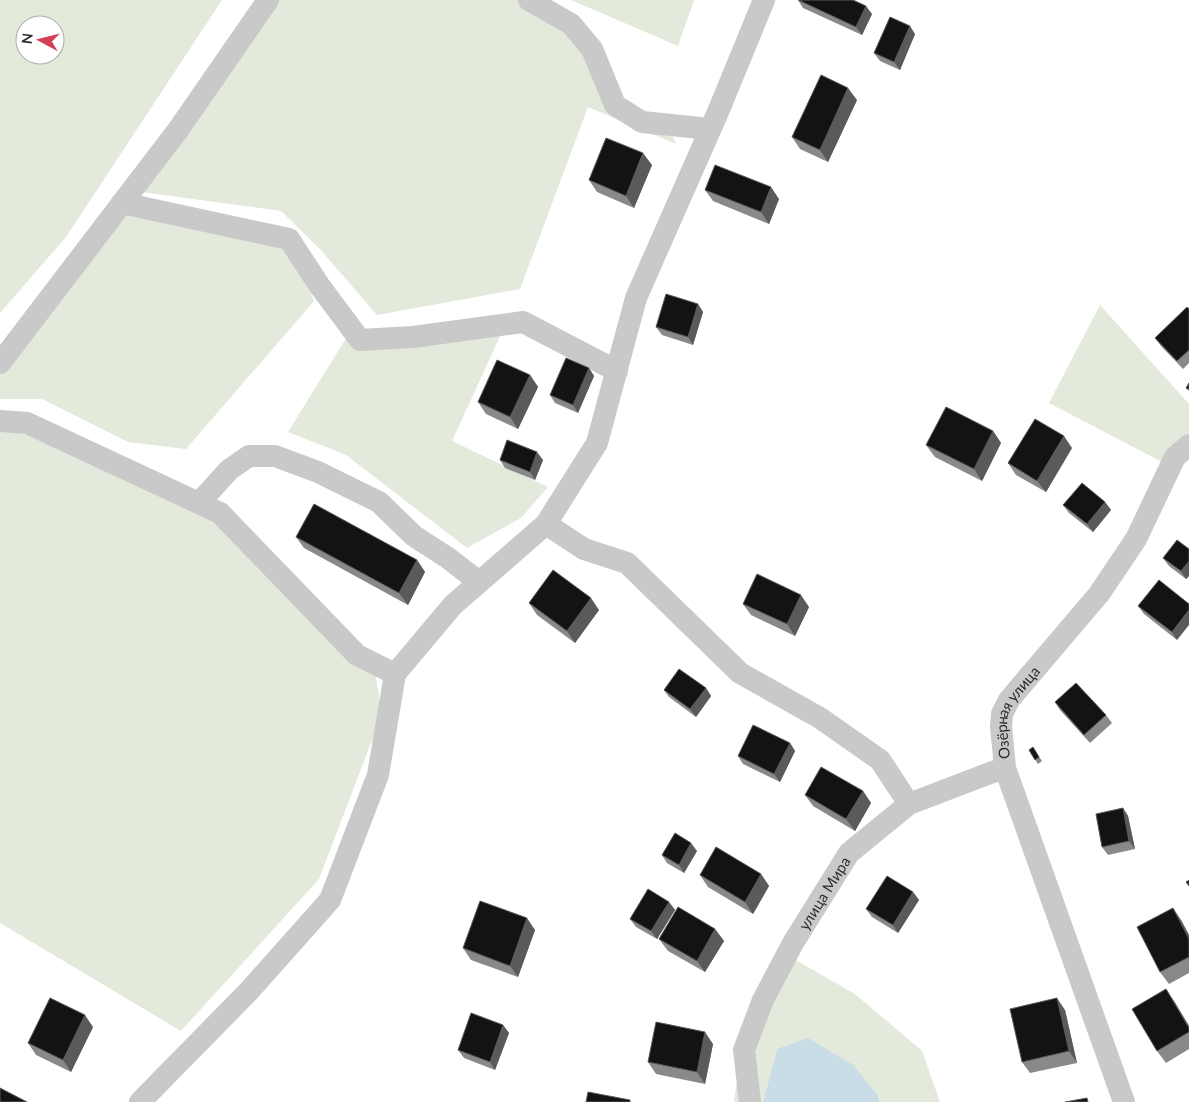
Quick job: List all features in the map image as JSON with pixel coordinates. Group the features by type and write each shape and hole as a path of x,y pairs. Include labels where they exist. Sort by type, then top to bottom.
{"street":[{"path":"0,363 178,130 268,0"},
{"path":"529,0 571,24 592,49 614,105 642,122 710,129"},
{"path":"140,1102 249,991 330,900 378,775 395,674 453,605 546,524 597,443 636,298 764,0"},
{"path":"122,203 289,239 319,285 360,340 413,337 523,322 617,371"},
{"path":"0,421 27,423 220,513 357,655 395,674"},
{"name":"Озёрная улица","path":"1124,1102 1005,768 1000,726 1002,714 1009,700 1099,594 1136,539 1175,457 1189,445"},
{"path":"199,503 229,470 249,456 275,456 318,472 378,502 414,536 448,558 479,582"},
{"path":"546,524 584,549 627,563 740,673 820,718 880,760 909,804"},
{"name":"улица Мира","path":"750,1102 744,1050 763,1000 789,951 849,853 909,804 1005,768"}],"shaded area":[{"path":"0,0 222,0 66,237 0,313"},
{"path":"256,0 537,0 572,18 603,91 667,124 676,144 588,107 520,289 377,315 319,248 281,211 141,192"},
{"path":"571,0 694,0 678,46"},
{"path":"125,207 294,249 314,301 186,449 128,442 42,399 0,399 0,361"},
{"path":"1100,305 1189,404 1189,438 1162,462 1049,403"},
{"path":"507,321 452,441 548,487 521,518 467,548 346,455 288,432 348,335"},
{"path":"0,424 202,509 373,661 382,714 319,879 181,1031 0,923"},
{"path":"794,959 855,994 922,1051 940,1102 879,1102 878,1096 777,1049 763,1102 734,1102 736,1086 768,1011"}],"water":[{"path":"808,1038 853,1065 878,1096 879,1102 763,1102 777,1049"}],"building":[{"path":"798,0 853,0 866,6 856,27"},
{"path":"890,17 910,26 894,62 874,53"},
{"path":"821,75 848,88 820,150 792,137"},
{"path":"606,138 643,153 626,196 589,180"},
{"path":"715,165 771,187 761,212 705,190"},
{"path":"666,294 698,304 688,337 656,327"},
{"path":"1187,307 1189,309 1189,350 1177,361 1155,338"},
{"path":"566,358 589,368 573,405 550,395"},
{"path":"497,360 530,375 510,417 478,402"},
{"path":"946,407 993,431 974,469 926,445"},
{"path":"1035,419 1064,436 1037,481 1008,463"},
{"path":"507,440 537,452 530,472 500,460"},
{"path":"1082,483 1105,502 1087,524 1063,505"},
{"path":"314,504 417,560 399,593 296,537"},
{"path":"1177,540 1189,549 1189,561 1181,571 1163,558"},
{"path":"553,570 591,598 567,631 529,603"},
{"path":"757,574 801,595 787,624 743,604"},
{"path":"1159,580 1189,604 1189,610 1172,632 1138,606"},
{"path":"679,669 706,688 690,709 664,690"},
{"path":"1076,683 1106,715 1084,735 1055,702"},
{"path":"753,725 790,743 774,774 738,756"},
{"path":"1033,747 1039,757 1035,760 1029,750"},
{"path":"821,767 863,791 846,819 805,795"},
{"path":"1123,808 1129,841 1102,847 1096,814"},
{"path":"675,833 691,843 679,865 662,855"},
{"path":"716,847 761,874 745,902 700,875"},
{"path":"887,876 913,892 893,925 866,909"},
{"path":"648,889 669,902 651,931 630,919"},
{"path":"480,901 527,918 510,966 463,948"},
{"path":"678,907 715,929 697,961 659,939"},
{"path":"1173,908 1189,939 1189,957 1160,972 1137,927"},
{"path":"1166,989 1189,1028 1189,1032 1157,1051 1132,1009"},
{"path":"50,998 85,1015 63,1060 28,1043"},
{"path":"1057,998 1069,1051 1022,1062 1010,1009"},
{"path":"471,1013 503,1025 490,1062 458,1050"},
{"path":"656,1022 705,1032 697,1072 648,1062"},
{"path":"0,1088 27,1102 0,1102"},
{"path":"588,1092 630,1100 630,1102 586,1102"},
{"path":"1087,1098 1088,1102 1065,1102"}]}
